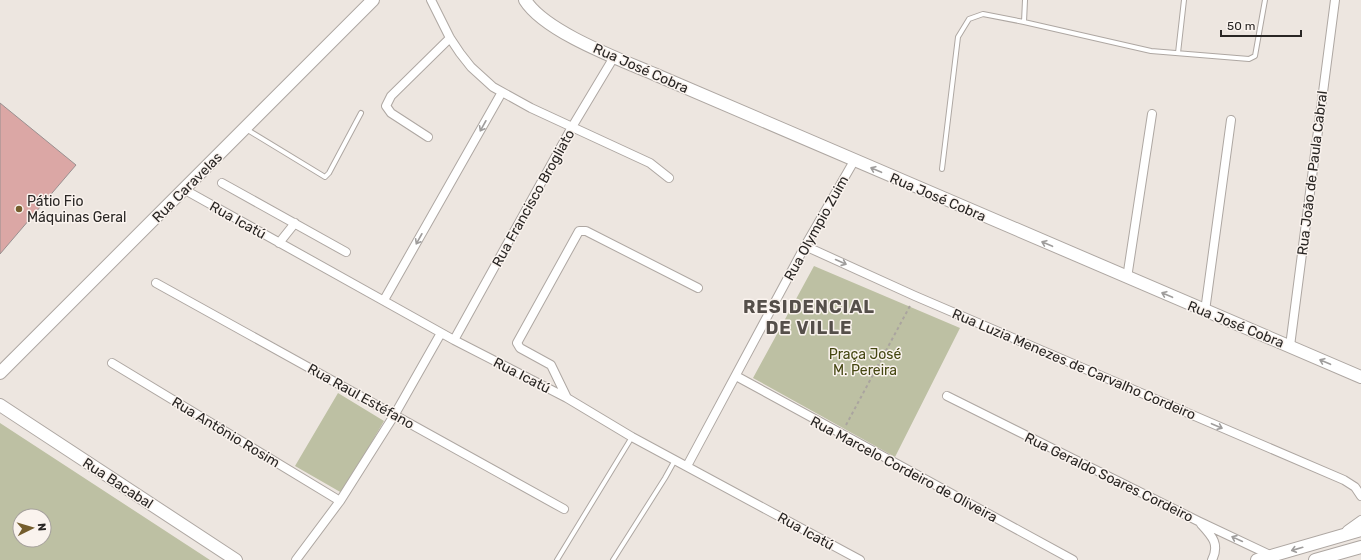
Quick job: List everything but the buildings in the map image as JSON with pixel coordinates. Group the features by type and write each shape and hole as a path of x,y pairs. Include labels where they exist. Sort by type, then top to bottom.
{"street":[{"name":"Rua Caravelas","path":"0,373 246,129 373,0"},
{"path":"431,0 450,38 471,67 493,87 572,127 650,163 669,178"},
{"name":"Rua José Cobra","path":"525,0 537,13 557,30 614,57 1361,377"},
{"name":"Rua João de Paula Cabral","path":"1290,346 1335,0"},
{"path":"428,137 391,113 386,106 391,96 450,38"},
{"name":"Rua Francisco Brogliato","path":"454,340 572,127 614,57"},
{"path":"384,300 502,92"},
{"path":"1127,278 1152,114"},
{"path":"1205,311 1231,120"},
{"name":"Rua Olympio Zuim","path":"687,466 805,246 854,161"},
{"path":"222,183 346,252"},
{"name":"Rua Icatú","path":"185,190 441,333 567,398 632,437 860,560"},
{"path":"279,243 294,223"},
{"path":"567,398 551,365 520,348 517,343 579,231 586,231 698,288"},
{"name":"Rua Luzia Menezes de Carvalho Cordeiro","path":"805,246 915,296 1344,480 1355,488 1361,496"},
{"name":"Rua Raul Estéfano","path":"156,283 395,414 564,510"},
{"path":"296,560 340,501 395,414 441,333"},
{"name":"Rua Antônio Rosim","path":"112,363 340,501"},
{"name":"Rua Marcelo Cordeiro de Oliveira","path":"736,376 1072,560"},
{"name":"Rua Geraldo Soares Cordeiro","path":"947,396 1198,521 1272,556"},
{"name":"Rua Bacabal","path":"0,405 228,558"},
{"path":"1324,541 1354,527 1361,520"},
{"path":"1198,521 1215,539 1216,548 1212,560"},
{"path":"1257,560 1361,530"},
{"path":"1315,560 1361,547"}],"lane":[{"path":"1024,22 1025,0"},
{"path":"1178,53 1184,0"},
{"path":"942,169 958,37 969,19 983,14 1151,51 1249,59 1254,56 1265,0"},
{"path":"246,129 325,177 330,173 361,113"},
{"path":"556,560 632,437"},
{"path":"613,560 665,478 675,459"}],"path":[{"path":"841,434 915,296"}],"green space":[{"name":"Praça José M. Pereira","path":"814,266 960,328 895,457 753,378"},
{"path":"338,393 384,421 342,493 295,466"},
{"path":"0,423 210,560 0,560"}],"place":[{"name":"Pátio Fio Máquinas Geral","path":"19,209"}],"district":[{"name":"RESIDENCIAL DE VILLE","path":"809,317"}]}
